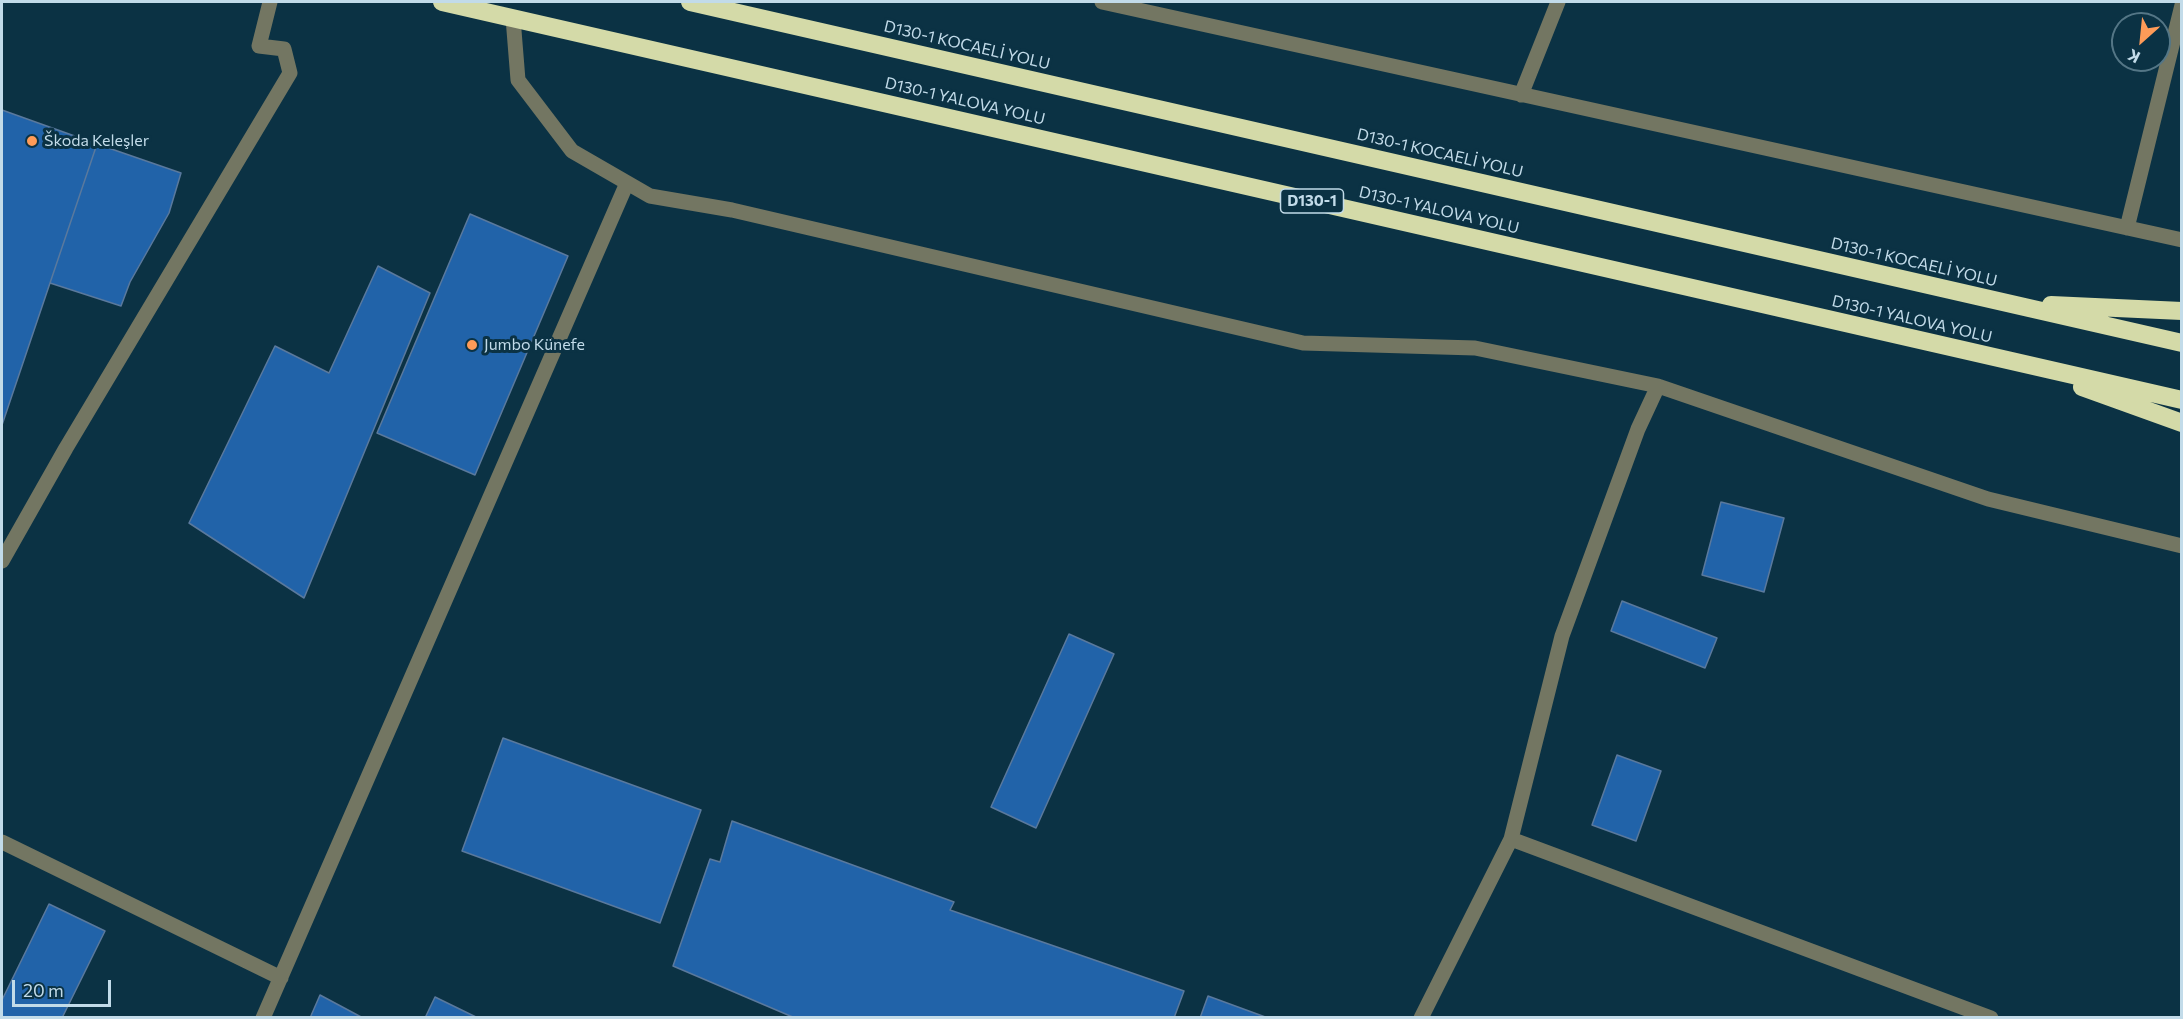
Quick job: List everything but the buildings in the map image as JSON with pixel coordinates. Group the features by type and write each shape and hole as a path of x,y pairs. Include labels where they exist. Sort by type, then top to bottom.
{"highway":[{"name":"D130-1 YALOVA YOLU","path":"442,2 2181,400"},
{"name":"D130-1 KOCAELİ YOLU","path":"690,2 2181,344"},
{"path":"2006,303 2181,311"},
{"path":"2004,360 2181,423"}],"street":[{"path":"2,561 66,448 290,73 284,49 259,46 270,2"},
{"path":"1102,2 2181,240"},
{"path":"1521,95 1558,2"},
{"path":"2127,228 2181,5"},
{"path":"513,18 518,80 572,151 650,196 732,210 1303,343 1475,348 1658,386 1988,499 2181,546"},
{"path":"263,1017 627,183"},
{"path":"1421,1017 1511,839 1562,636 1638,429 1658,386"},
{"path":"1511,839 1991,1017"},
{"path":"2,842 281,978"}],"place":[{"name":"Škoda Keleşler","path":"32,141"},
{"name":"Jumbo Künefe","path":"472,345"}]}
